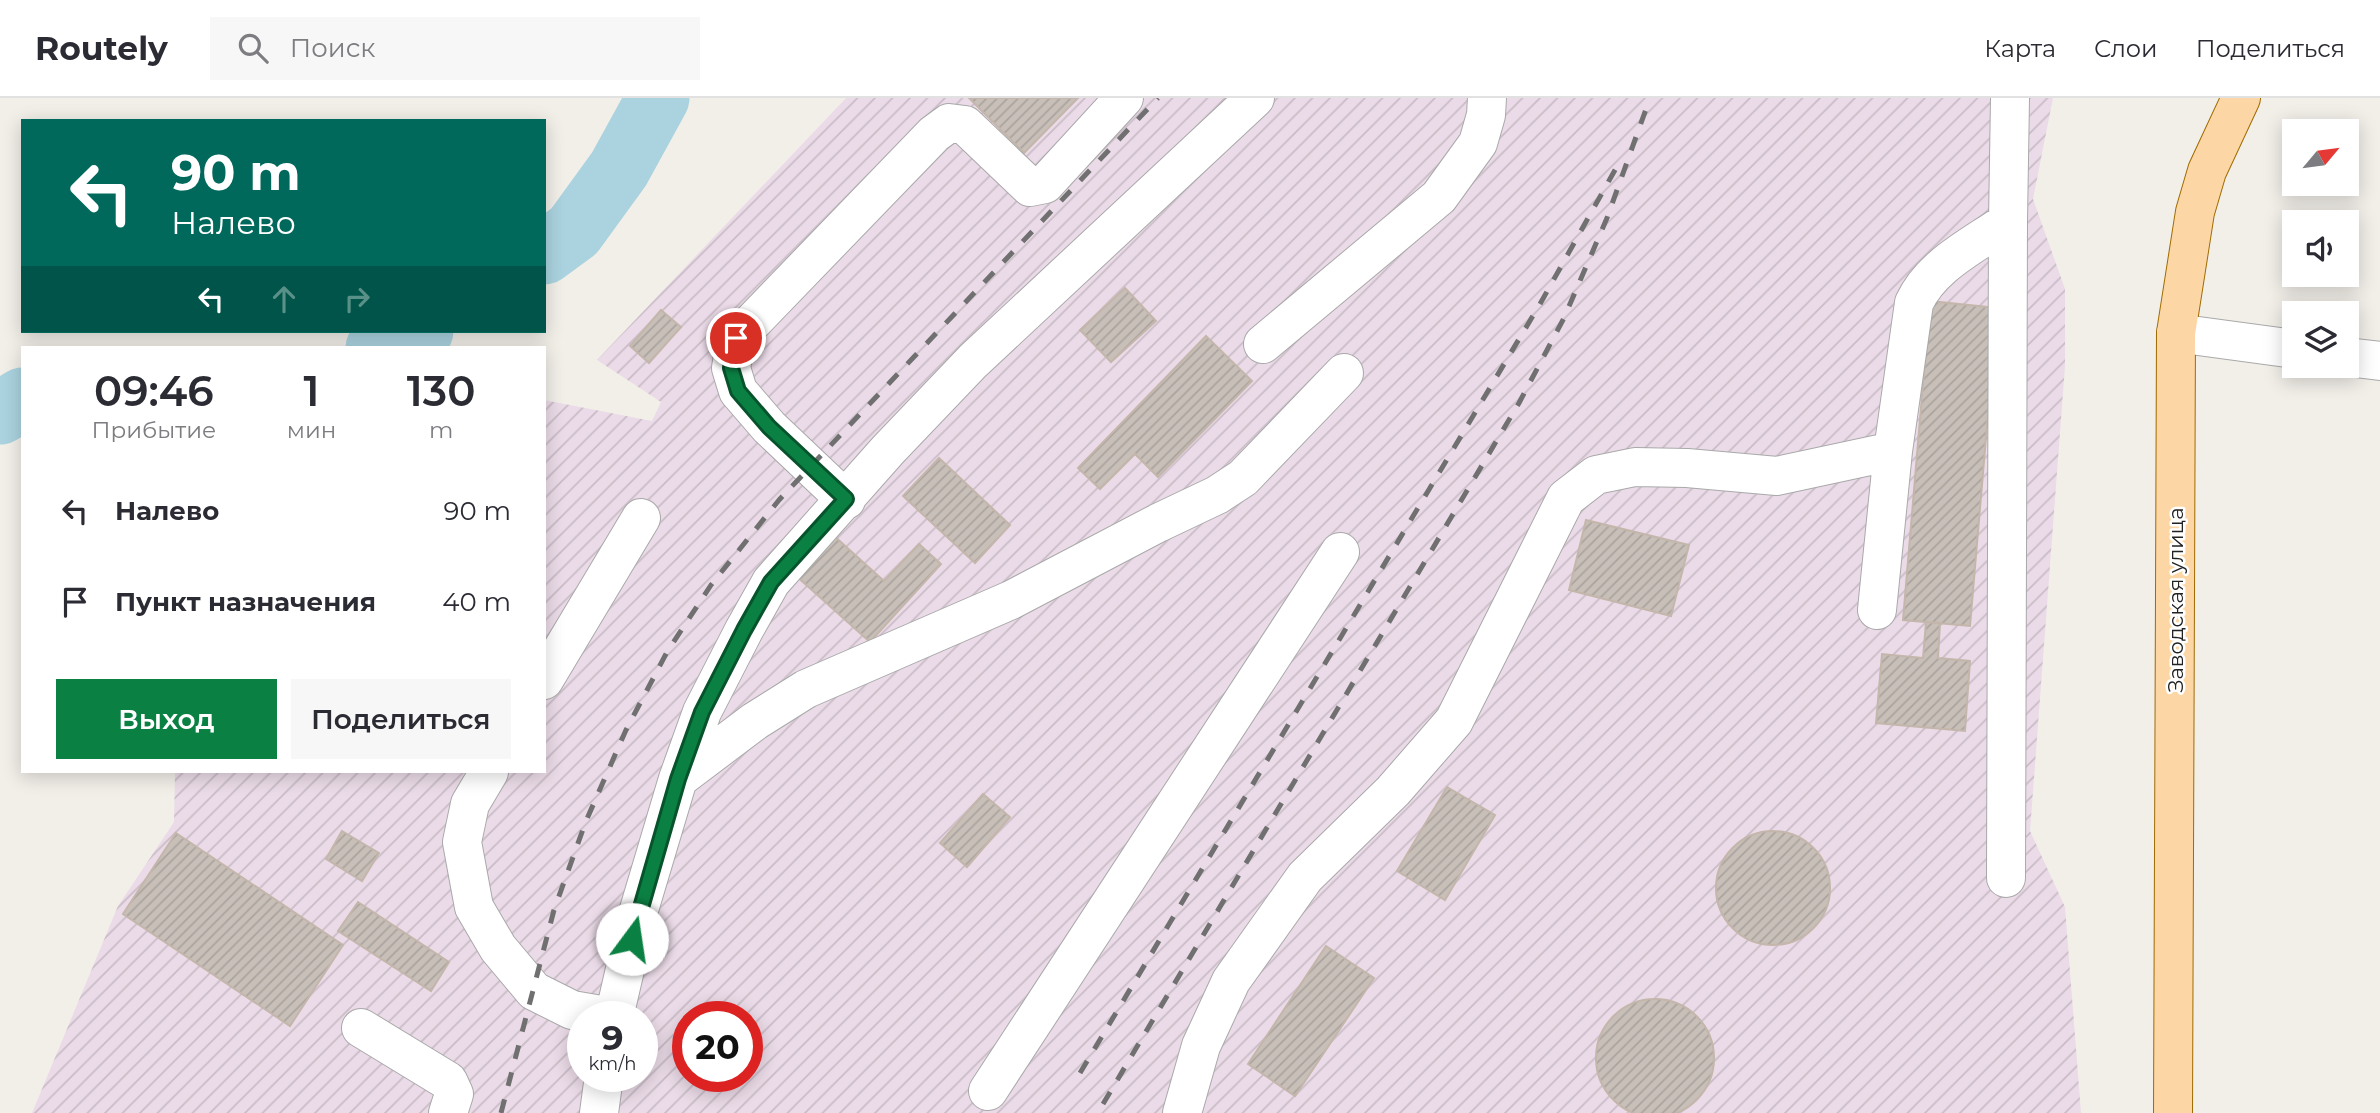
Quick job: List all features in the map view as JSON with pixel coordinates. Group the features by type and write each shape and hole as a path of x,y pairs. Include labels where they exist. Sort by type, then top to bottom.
{"main road":[{"name":"Заводская улица","path":"2173,1113 2176,333 2193,225 2207,171 2241,98"}],"lane":[{"path":"846,499 769,427 738,391 731,368 736,338 933,134 949,123 965,125 1030,187 1038,186 1045,184 1124,98"},
{"path":"617,1001 638,913 678,779 702,712 771,582 888,450 973,361 1255,98"},
{"path":"1263,344 1439,197 1478,143 1486,115 1487,98"},
{"path":"2006,878 2010,98"},
{"path":"1877,610 1893,452 1914,303 1920,289 1941,267 2008,221"},
{"path":"2176,333 2282,347"},
{"path":"2359,358 2380,361"},
{"path":"678,779 755,721 806,689 1010,600 1217,495 1243,478 1344,373"},
{"path":"1182,1113 1201,1046 1231,981 1305,877 1393,791 1454,721 1566,498 1596,475 1634,467 1687,468 1777,476 1893,452"},
{"path":"546,677 641,518"},
{"path":"992,1106 1340,552"},
{"path":"488,773 470,804 462,842 474,907 498,948 534,991 567,1008"},
{"path":"361,1028 448,1081 454,1094 448,1113"},
{"path":"599,1113 602,1092"}],"shaded area":[{"path":"846,98 2053,98 2033,199 2065,289 2065,366 2030,831 2065,907 2081,1113 32,1113 118,906 174,822 175,773 546,773 546,400 652,421 661,402 597,360"}],"building":[{"path":"969,98 1078,98 1024,153"},
{"path":"1125,288 1156,321 1111,362 1080,330"},
{"path":"1930,301 1997,308 1970,626 1903,620"},
{"path":"661,310 681,327 649,363 630,346"},
{"path":"1206,336 1252,381 1158,477 1135,454 1100,489 1078,468"},
{"path":"939,458 1010,525 975,563 903,496"},
{"path":"1586,520 1689,545 1671,616 1569,590"},
{"path":"832,534 884,581 919,544 941,564 870,642 795,575"},
{"path":"1926,622 1940,623 1938,658 1970,661 1965,731 1876,723 1882,654 1923,658"},
{"path":"1447,787 1495,815 1445,900 1397,871"},
{"path":"983,794 1010,817 967,867 940,843"},
{"path":"342,831 379,853 362,881 326,859"},
{"path":"1773,831 1795,836 1813,848 1825,866 1830,888 1825,910 1813,928 1795,940 1773,945 1751,940 1733,928 1721,910 1716,888 1721,866 1733,848 1751,836"},
{"path":"176,833 343,945 290,1026 123,914"},
{"path":"358,902 449,962 431,991 338,931"},
{"path":"1326,946 1374,978 1295,1096 1248,1064"},
{"path":"1644,1000 1666,1000 1688,1009 1704,1025 1713,1047 1713,1069 1704,1091 1688,1107 1672,1114 1638,1114 1622,1107 1606,1091 1597,1069 1597,1047 1606,1025 1622,1009"}],"waterway":[{"path":"546,252 574,231 619,169 658,98"},
{"path":"382,346 417,333"},
{"path":"0,413 21,400"}],"railway":[{"path":"501,1113 554,910 586,821 626,730 667,652 711,585 779,500 1158,98"},
{"path":"1103,1104 1519,403 1564,318 1607,218 1650,98"},
{"path":"1080,1073 1540,304 1620,161"}],"route":[{"path":"632,939 678,779 702,712 771,582 846,499 769,427 738,391 731,368 736,338"}]}
